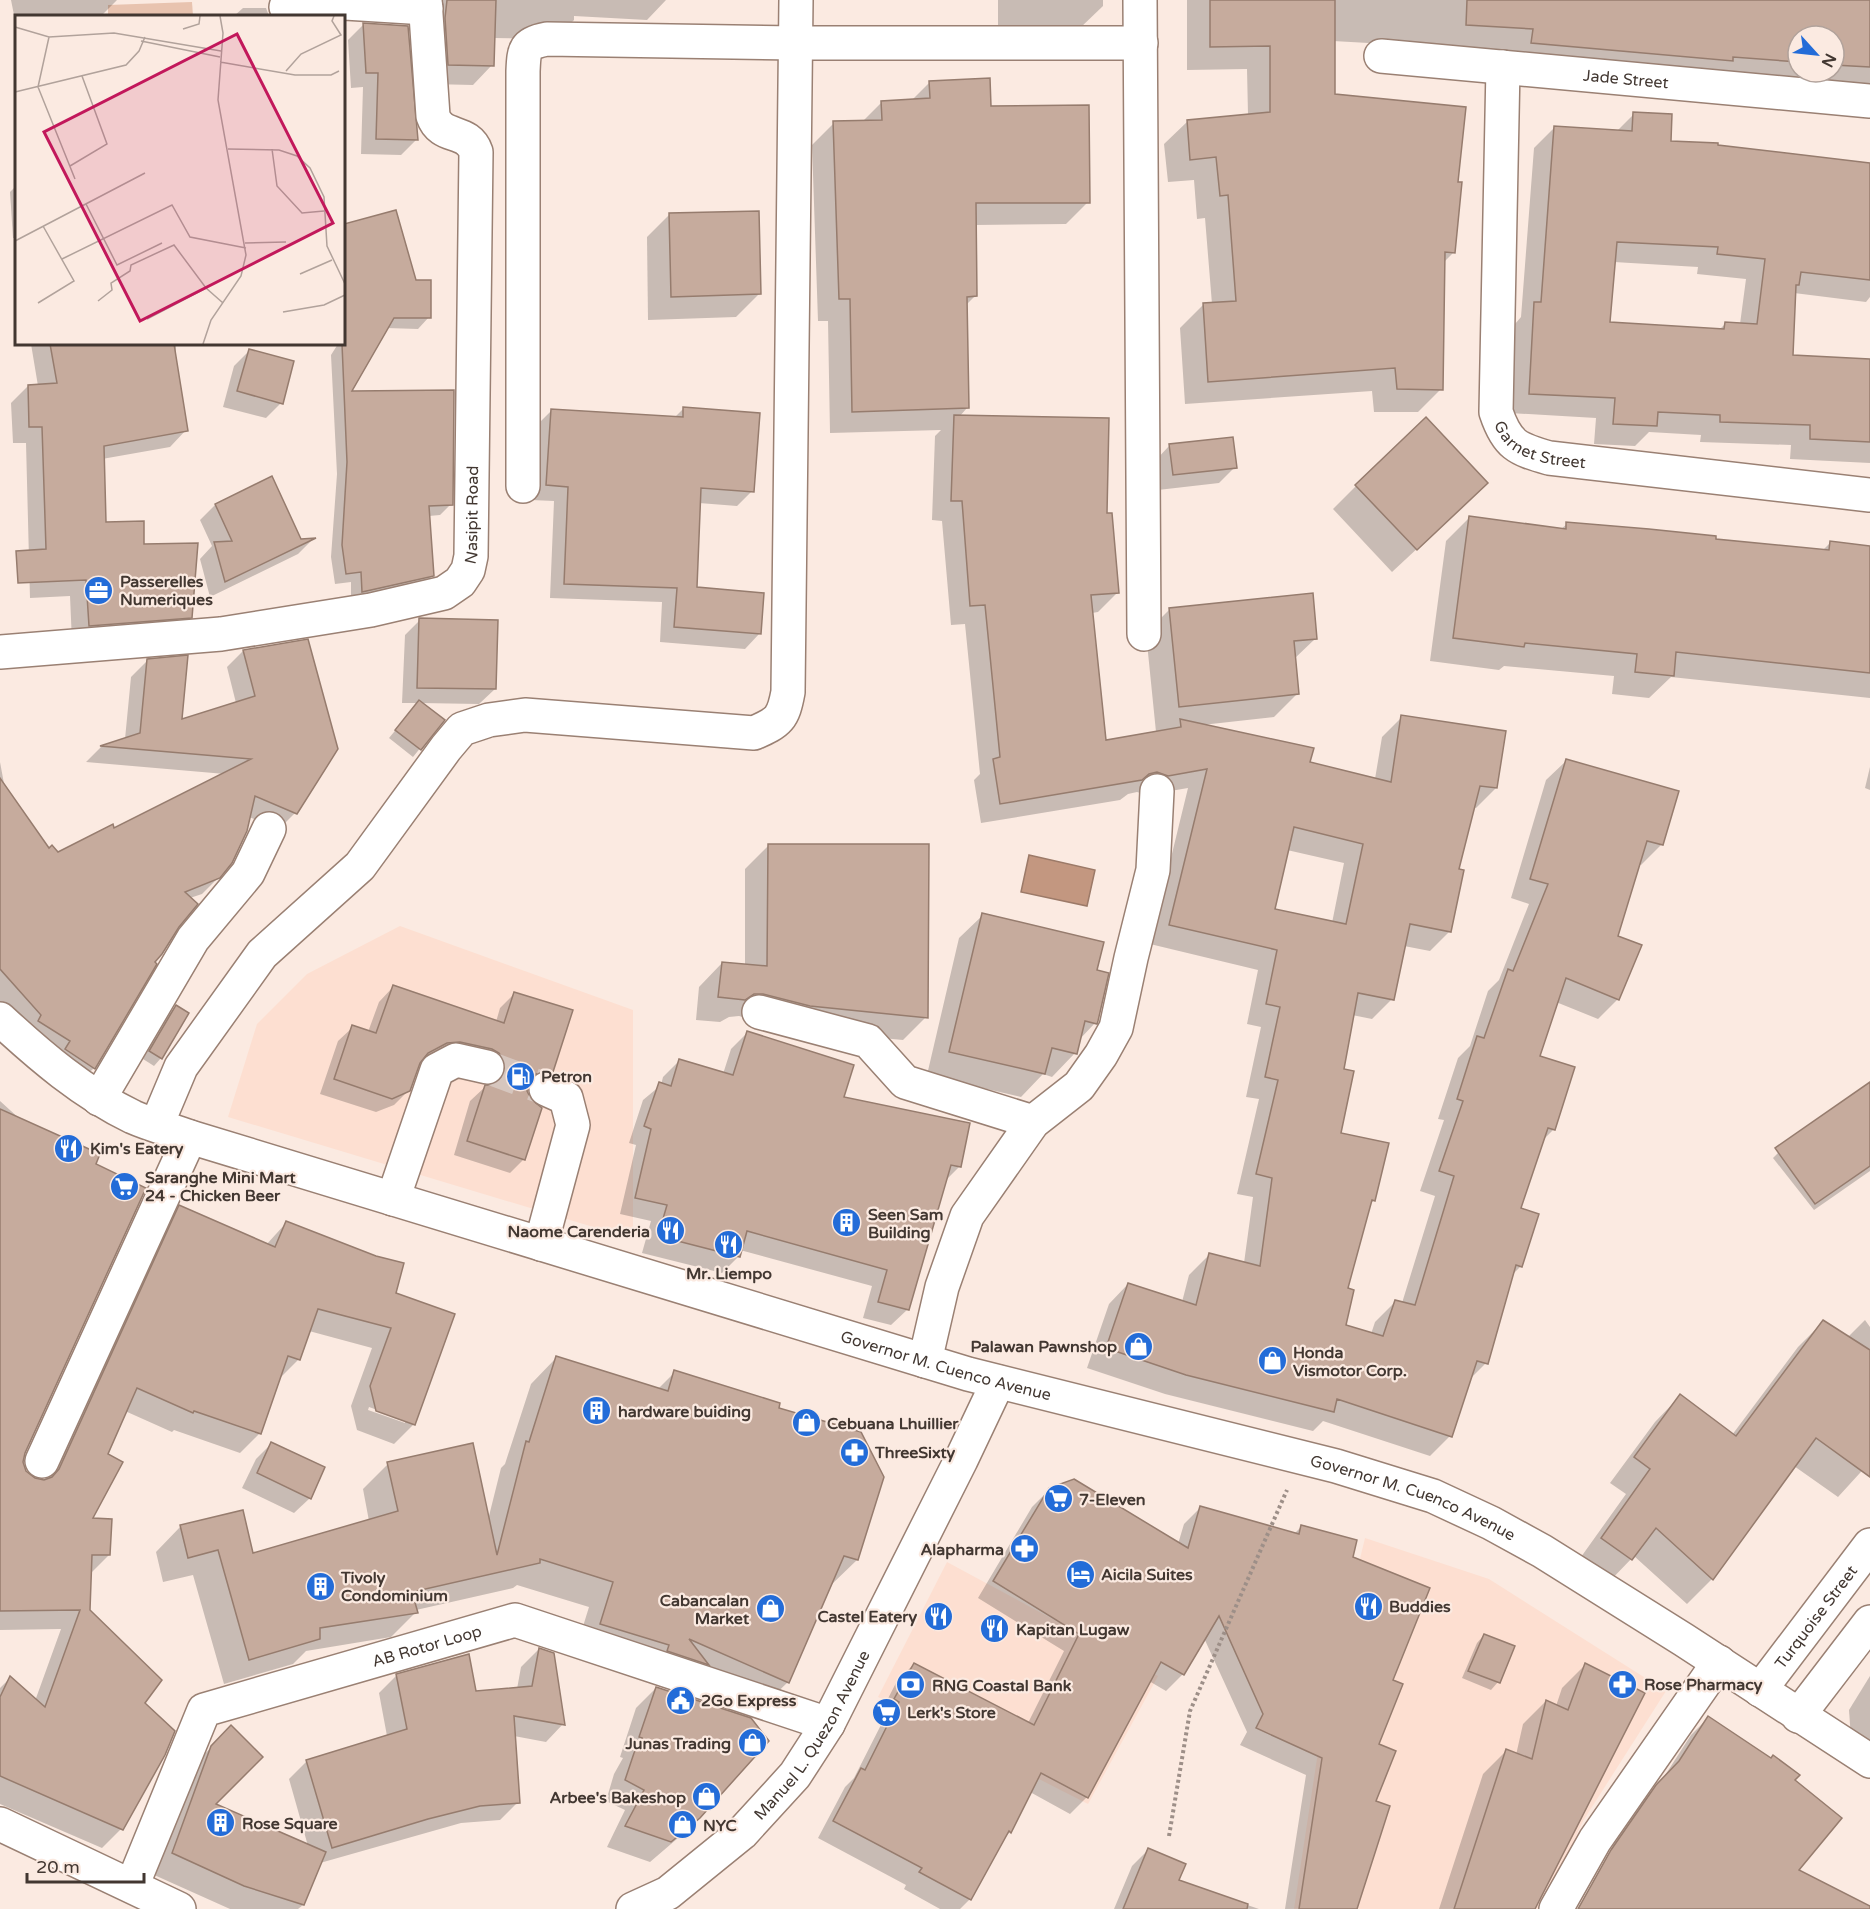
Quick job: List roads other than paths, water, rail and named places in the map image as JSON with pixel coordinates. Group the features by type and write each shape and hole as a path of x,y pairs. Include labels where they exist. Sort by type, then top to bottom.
{"street":[{"path":"156,1124 181,1067 262,954 360,866 462,729 489,720 525,715 754,733 775,724 784,711 789,692 796,0"},
{"path":"1140,0 1144,634"},
{"path":"286,7 345,3 426,4"},
{"name":"Nasipit Road","path":"0,652 221,634 372,610 444,593 460,582 468,570 472,545 476,152 473,144 466,138 444,131 436,124 433,116 426,4"},
{"path":"524,486 523,71 524,53 534,41 547,39 796,43 1141,43"},
{"name":"Jade Street","path":"1381,56 1870,101"},
{"name":"Garnet Street","path":"1503,66 1496,412 1503,433 1524,451 1549,458 1870,495"},
{"path":"925,1361 942,1287 967,1216 1033,1122 1079,1086 1101,1055 1116,1028 1153,870 1157,791"},
{"path":"99,1099 193,939 248,873 269,829"},
{"path":"759,1012 868,1041 905,1082 1033,1122"},
{"name":"Governor M. Cuenco Avenue","path":"0,1019 40,1055 99,1099 135,1118 190,1137 925,1361 998,1382 1302,1457 1433,1496 1491,1523 1542,1551 1719,1662 1798,1716 1870,1761"},
{"path":"393,1199 436,1070 456,1060 487,1067"},
{"path":"541,1244 573,1125 566,1098 546,1089"},
{"path":"42,1461 190,1137"},
{"name":"Manuel L. Quezon Avenue","path":"633,1909 668,1893 742,1833 795,1775 828,1724 998,1382"},
{"name":"Turquoise Street","path":"1760,1690 1870,1545"},
{"name":"AB Rotor Loop","path":"132,1886 204,1710 515,1620 828,1724"},
{"path":"1798,1716 1870,1622"},
{"path":"1556,1909 1595,1840 1719,1662"},
{"path":"0,1824 179,1909"}],"tunnel":[{"path":"487,1067 546,1089"}],"place":[{"name":"Passerelles Numeriques","path":"99,590"},
{"name":"Petron","path":"520,1076"},
{"name":"Kim's Eatery","path":"69,1148"},
{"name":"Saranghe Mini Mart 24 - Chicken Beer","path":"124,1186"},
{"name":"Seen Sam Building","path":"847,1223"},
{"name":"Naome Carenderia","path":"671,1231"},
{"name":"Mr. Liempo","path":"729,1245"},
{"name":"Palawan Pawnshop","path":"1138,1346"},
{"name":"Honda Vismotor Corp.","path":"1272,1361"},
{"name":"hardware buiding","path":"597,1411"},
{"name":"Cebuana Lhuillier","path":"806,1423"},
{"name":"ThreeSixty","path":"854,1452"},
{"name":"7-Eleven","path":"1058,1499"},
{"name":"Alapharma","path":"1025,1549"},
{"name":"Aicila Suites","path":"1080,1574"},
{"name":"Tivoly Condominium","path":"320,1586"},
{"name":"Buddies","path":"1368,1606"},
{"name":"Cabancalan Market","path":"770,1609"},
{"name":"Castel Eatery","path":"938,1616"},
{"name":"Kapitan Lugaw","path":"995,1629"},
{"name":"Rose Pharmacy","path":"1623,1684"},
{"name":"RNG Coastal Bank","path":"911,1685"},
{"name":"2Go Express","path":"680,1700"},
{"name":"Lerk's Store","path":"886,1712"},
{"name":"Junas Trading","path":"752,1743"},
{"name":"Arbee's Bakeshop","path":"707,1797"},
{"name":"Rose Square","path":"221,1823"},
{"name":"NYC","path":"682,1825"}]}
